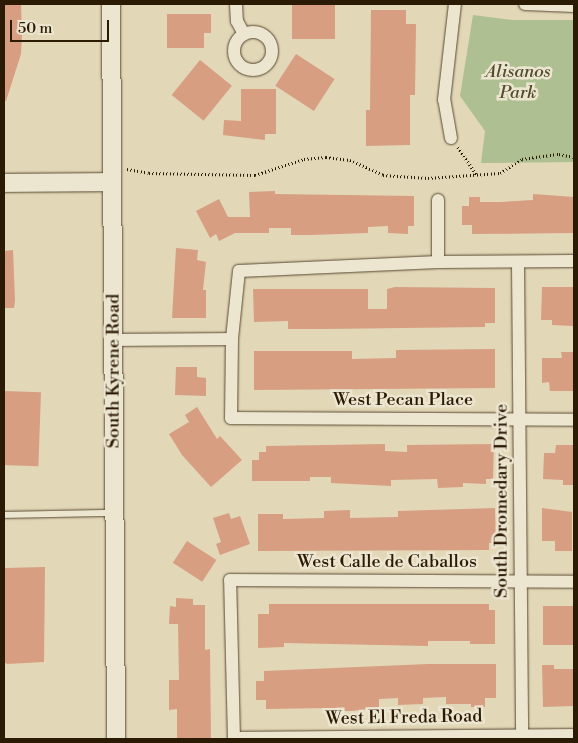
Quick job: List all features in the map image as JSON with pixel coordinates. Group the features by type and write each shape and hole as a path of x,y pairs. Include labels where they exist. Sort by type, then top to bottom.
{"main road":[{"name":"South Kyrene Road","path":"111,4 116,739"},
{"path":"4,183 112,182"}],"street":[{"path":"236,4 237,21 244,34"},
{"path":"451,138 444,100 455,4"},
{"path":"525,4 574,6"},
{"path":"438,200 438,262"},
{"path":"113,340 232,339 239,271 438,262 574,261"},
{"name":"South Dromedary Drive","path":"518,262 522,737"},
{"name":"West Pecan Place","path":"232,339 232,418 519,417 574,420"},
{"name":"West Calle de Caballos","path":"234,739 230,580 521,579 574,582"},
{"name":"West El Freda Road","path":"234,739 574,735"}],"lane":[{"path":"4,515 114,513"}],"path":[{"path":"451,138 476,175"},
{"path":"138,171 255,175 304,158 326,157 350,160 383,175 428,178 500,173 522,159 560,154 574,157"}],"green space":[{"name":"Alisanos Park","path":"473,15 513,20 574,20 574,162 481,163 485,131 460,96"}],"building":[{"path":"4,4 21,4 22,35 21,54 6,101 4,101"},
{"path":"292,4 335,4 335,39 292,39"},
{"path":"371,10 406,10 406,24 416,24 415,95 410,95 410,145 366,146 366,110 370,110"},
{"path":"167,14 211,14 211,33 204,33 204,48 167,48"},
{"path":"296,54 335,79 314,111 275,86"},
{"path":"200,60 232,86 204,121 172,95"},
{"path":"241,89 276,89 276,134 265,134 265,140 223,135 224,120 241,121"},
{"path":"275,191 275,194 414,196 414,226 408,226 408,234 388,233 388,226 368,227 368,233 310,235 291,235 291,228 269,228 269,233 235,233 219,241 216,234 210,238 196,211 219,199 228,217 250,217 249,192"},
{"path":"533,194 574,197 574,233 472,234 472,225 462,225 462,206 469,206 469,197 480,197 480,202 500,202 533,200"},
{"path":"176,248 198,250 197,260 206,262 203,290 206,290 206,318 172,318"},
{"path":"13,250 14,308 4,308 4,251"},
{"path":"395,287 495,288 495,323 485,323 485,327 288,329 288,321 254,322 253,289 368,289 368,309 387,309 387,289"},
{"path":"542,287 574,287 573,326 552,325 552,320 541,320"},
{"path":"495,349 495,388 254,390 254,351 352,351 352,359 396,358 396,350"},
{"path":"561,352 573,352 573,391 550,391 549,382 542,383 542,358 562,358"},
{"path":"176,367 197,367 197,377 206,378 206,396 175,395"},
{"path":"4,391 41,392 38,466 4,465"},
{"path":"197,407 217,439 220,436 242,460 211,487 182,455 169,434 189,422 185,415"},
{"path":"385,444 385,451 407,452 407,445 494,444 493,479 486,479 486,484 463,483 463,487 438,488 437,479 391,480 391,486 331,483 331,477 310,477 310,481 252,481 252,460 259,460 259,452 266,452 266,446"},
{"path":"556,445 574,445 574,485 563,485 563,480 543,479 544,453 555,453"},
{"path":"495,508 496,543 489,543 489,550 258,551 258,514 283,514 283,519 324,518 324,511 350,510 350,518 398,517 398,511"},
{"path":"542,508 572,512 572,551 555,551 555,541 542,541"},
{"path":"229,513 231,519 240,516 250,544 220,555 216,544 221,542 213,518"},
{"path":"187,541 216,560 202,582 173,563"},
{"path":"45,567 44,662 7,664 4,662 4,568"},
{"path":"176,598 193,599 193,605 205,605 205,650 210,649 211,739 177,739 177,709 169,710 169,680 179,680 178,624 169,624 170,606 176,607"},
{"path":"269,604 489,604 489,610 495,610 495,644 470,644 470,641 428,641 428,646 284,643 284,647 258,648 258,614 269,614"},
{"path":"543,606 574,606 574,645 543,645"},
{"path":"428,664 496,664 496,698 485,698 485,707 471,707 471,704 446,704 446,697 423,698 423,704 398,705 398,698 379,699 379,708 351,711 325,711 325,708 266,709 266,700 256,700 256,681 264,681 264,671"},
{"path":"542,665 554,665 554,669 574,669 574,706 543,707"}]}
